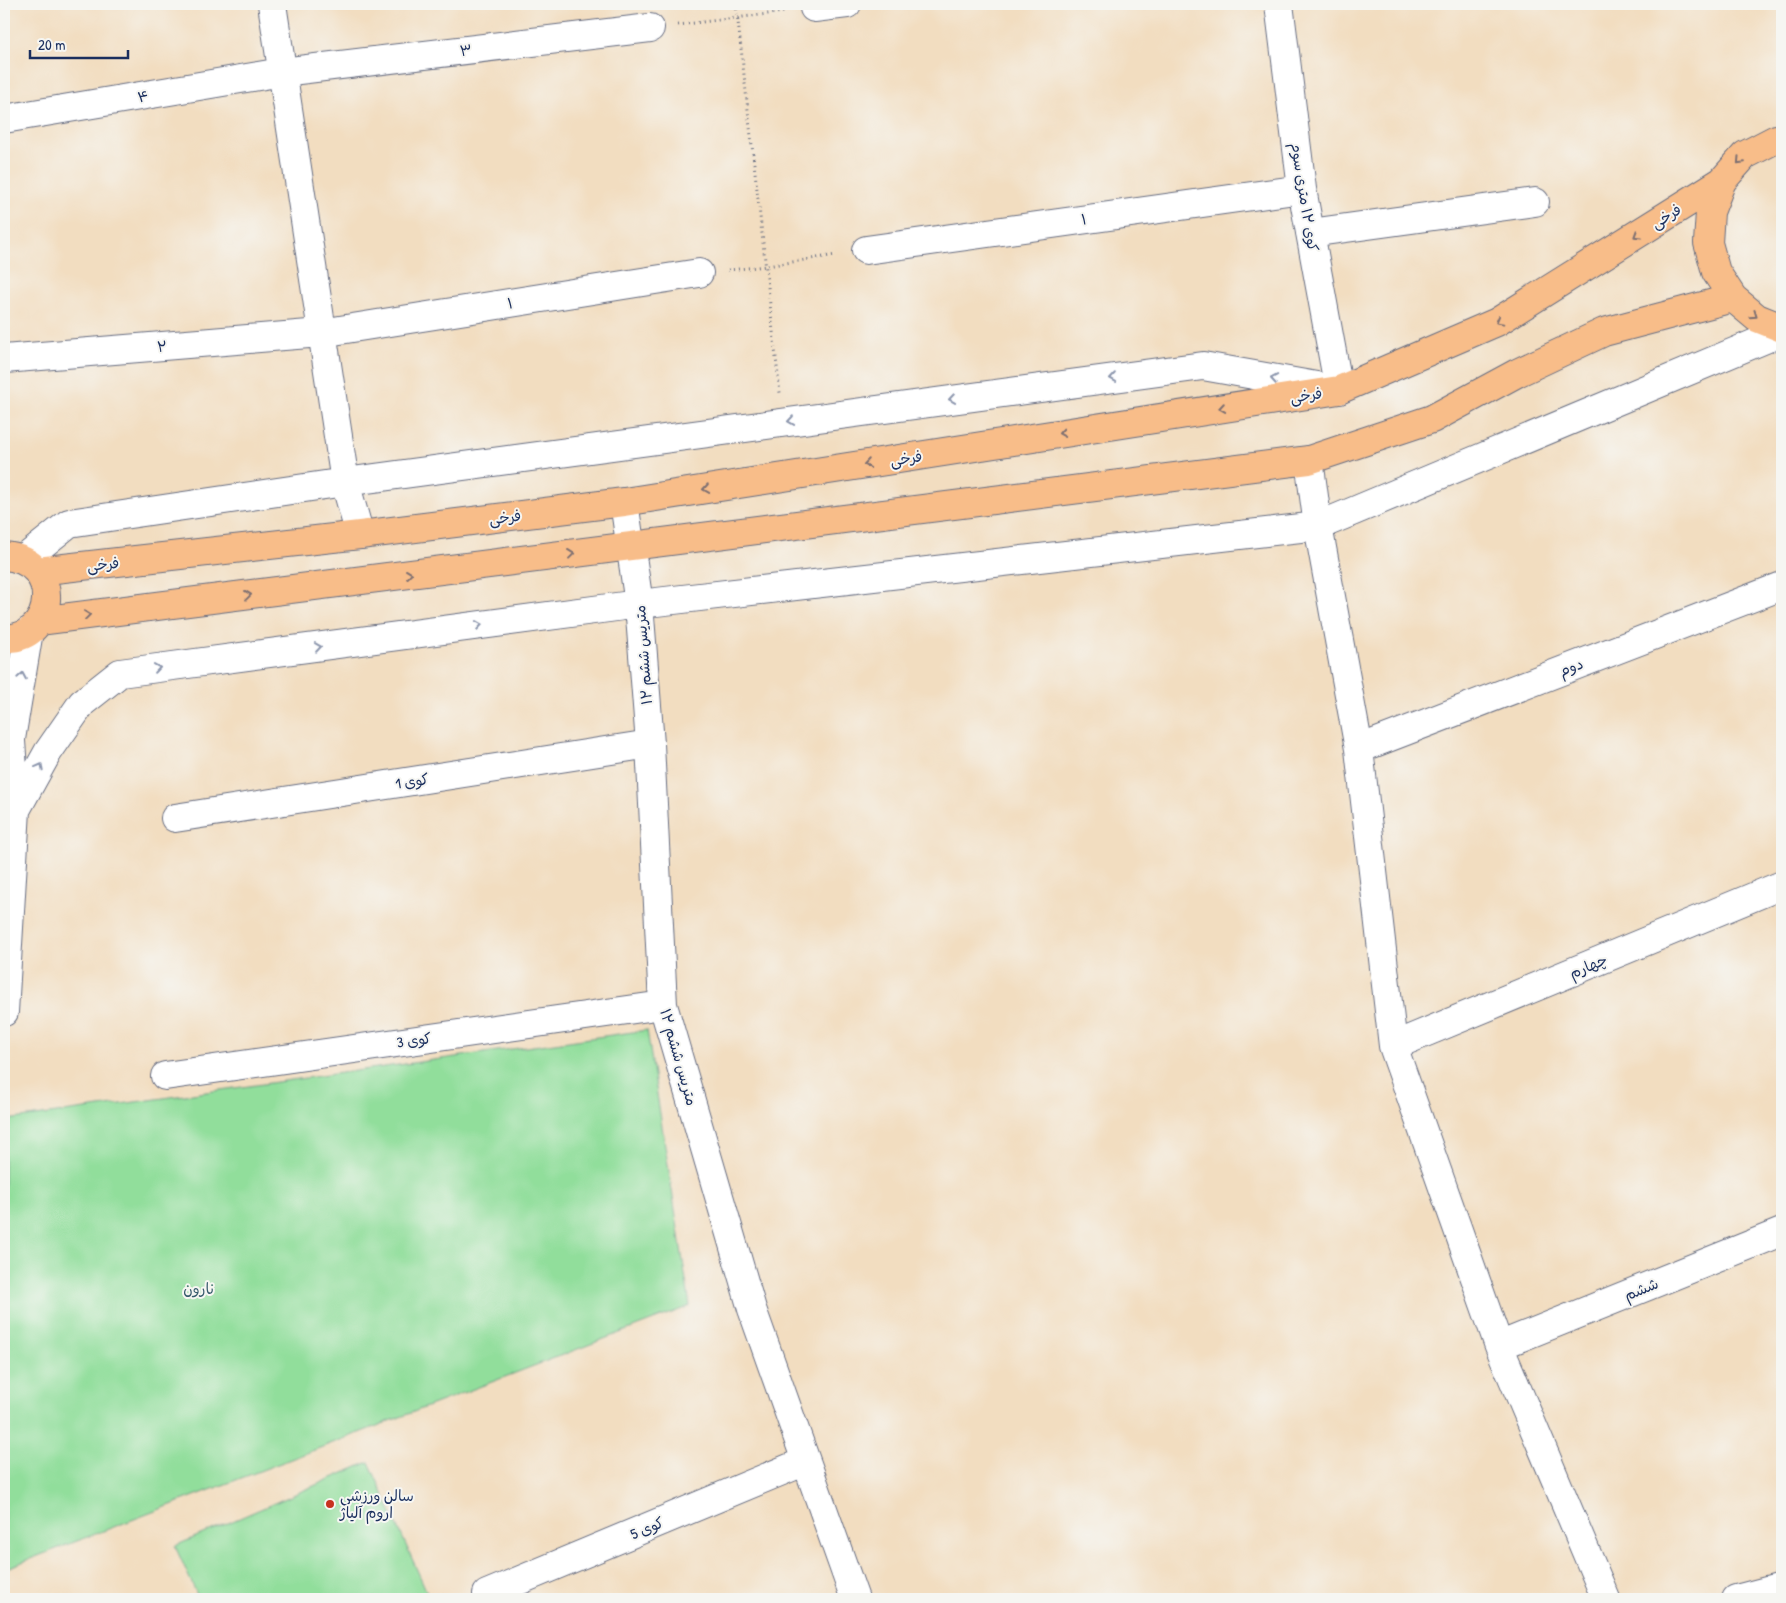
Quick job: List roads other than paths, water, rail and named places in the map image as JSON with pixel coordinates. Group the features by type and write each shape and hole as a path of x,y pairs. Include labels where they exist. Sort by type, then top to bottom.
{"main road":[{"path":"1782,138 1776,139 1745,155 1722,181 1710,212 1708,243 1716,272 1733,298 1757,318 1782,330"},
{"name":"فرخی","path":"14,560 360,535 624,502 1340,390 1497,322 1722,181"},
{"path":"34,626 631,546 1309,460 1432,419 1517,373 1604,332 1733,298"},
{"path":"4,638 19,636 34,626 45,609 47,596 44,583 14,560"}],"street":[{"path":"272,4 345,482 360,535"},
{"path":"814,8 847,4"},
{"name":"کوی ۱۲ متری سوم","path":"1279,4 1302,189 1340,390"},
{"name":"۳","path":"282,72 650,28"},
{"name":"۴","path":"4,119 282,72"},
{"name":"۱","path":"866,250 1302,189"},
{"path":"1310,233 1535,202"},
{"name":"۱","path":"321,333 698,273"},
{"path":"10,810 82,703 120,673 639,604 1318,526 1782,330"},
{"name":"۲","path":"4,359 321,333"},
{"path":"14,560 69,523 345,482 1203,366 1340,390"},
{"path":"1309,460 1318,526 1359,749 1393,1046 1499,1346 1606,1599"},
{"name":"۱۲ متریس ششم","path":"624,502 639,604 650,744 664,1004 752,1309 855,1599"},
{"name":"دوم","path":"1359,749 1782,586"},
{"path":"4,1012 10,810 7,729 34,626"},
{"name":"کوی 1","path":"175,818 650,744"},
{"name":"چهارم","path":"1393,1046 1782,885"},
{"name":"کوی 3","path":"165,1076 664,1004"},
{"name":"ششم","path":"1499,1346 1782,1232"},
{"name":"کوی 5","path":"487,1594 806,1461"},
{"path":"1736,1599 1782,1586"}],"place":[{"name":"سالن ورزشی اروم آلیاژ","path":"330,1504"}],"park label":[{"name":"نارون","path":"199,1288"}]}
